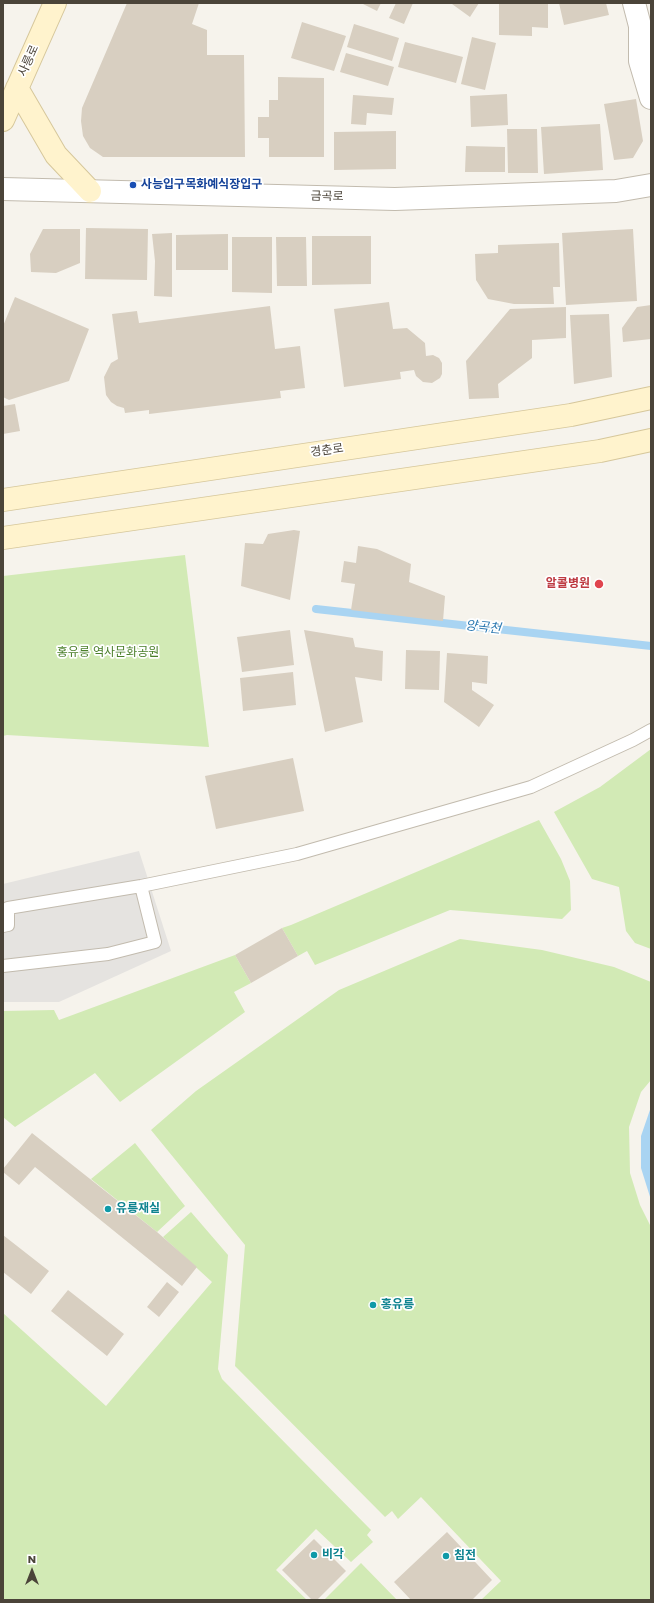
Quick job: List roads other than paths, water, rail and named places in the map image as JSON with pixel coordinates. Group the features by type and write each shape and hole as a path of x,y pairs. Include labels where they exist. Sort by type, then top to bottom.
{"street":[{"name":"사릉로","path":"3,120 55,3"},
{"path":"634,3 640,26 640,61 651,98"},
{"path":"17,88 56,155 90,191"},
{"name":"금곡로","path":"3,189 395,199 616,191 651,185"},
{"name":"경춘로","path":"6,498 571,415 651,398"},
{"path":"3,538 600,451 651,440"}],"lane":[{"path":"3,926 8,925 8,908 141,886 297,854 531,787 633,740 651,730"},
{"path":"3,966 108,954 155,942 141,886"}],"water":[{"path":"651,1107 651,1200 641,1168 641,1136"}],"waterway":[{"name":"양곡천","path":"316,609 651,646"}],"place":[{"name":"사능입구목화예식장입구","path":"133,185"},
{"name":"알콜병원","path":"599,584"},
{"name":"유릉재실","path":"108,1209"},
{"name":"홍유릉","path":"373,1305"},
{"name":"비각","path":"314,1555"},
{"name":"침전","path":"446,1556"}],"park label":[{"name":"홍유릉 역사문화공원","path":"108,653"}]}
